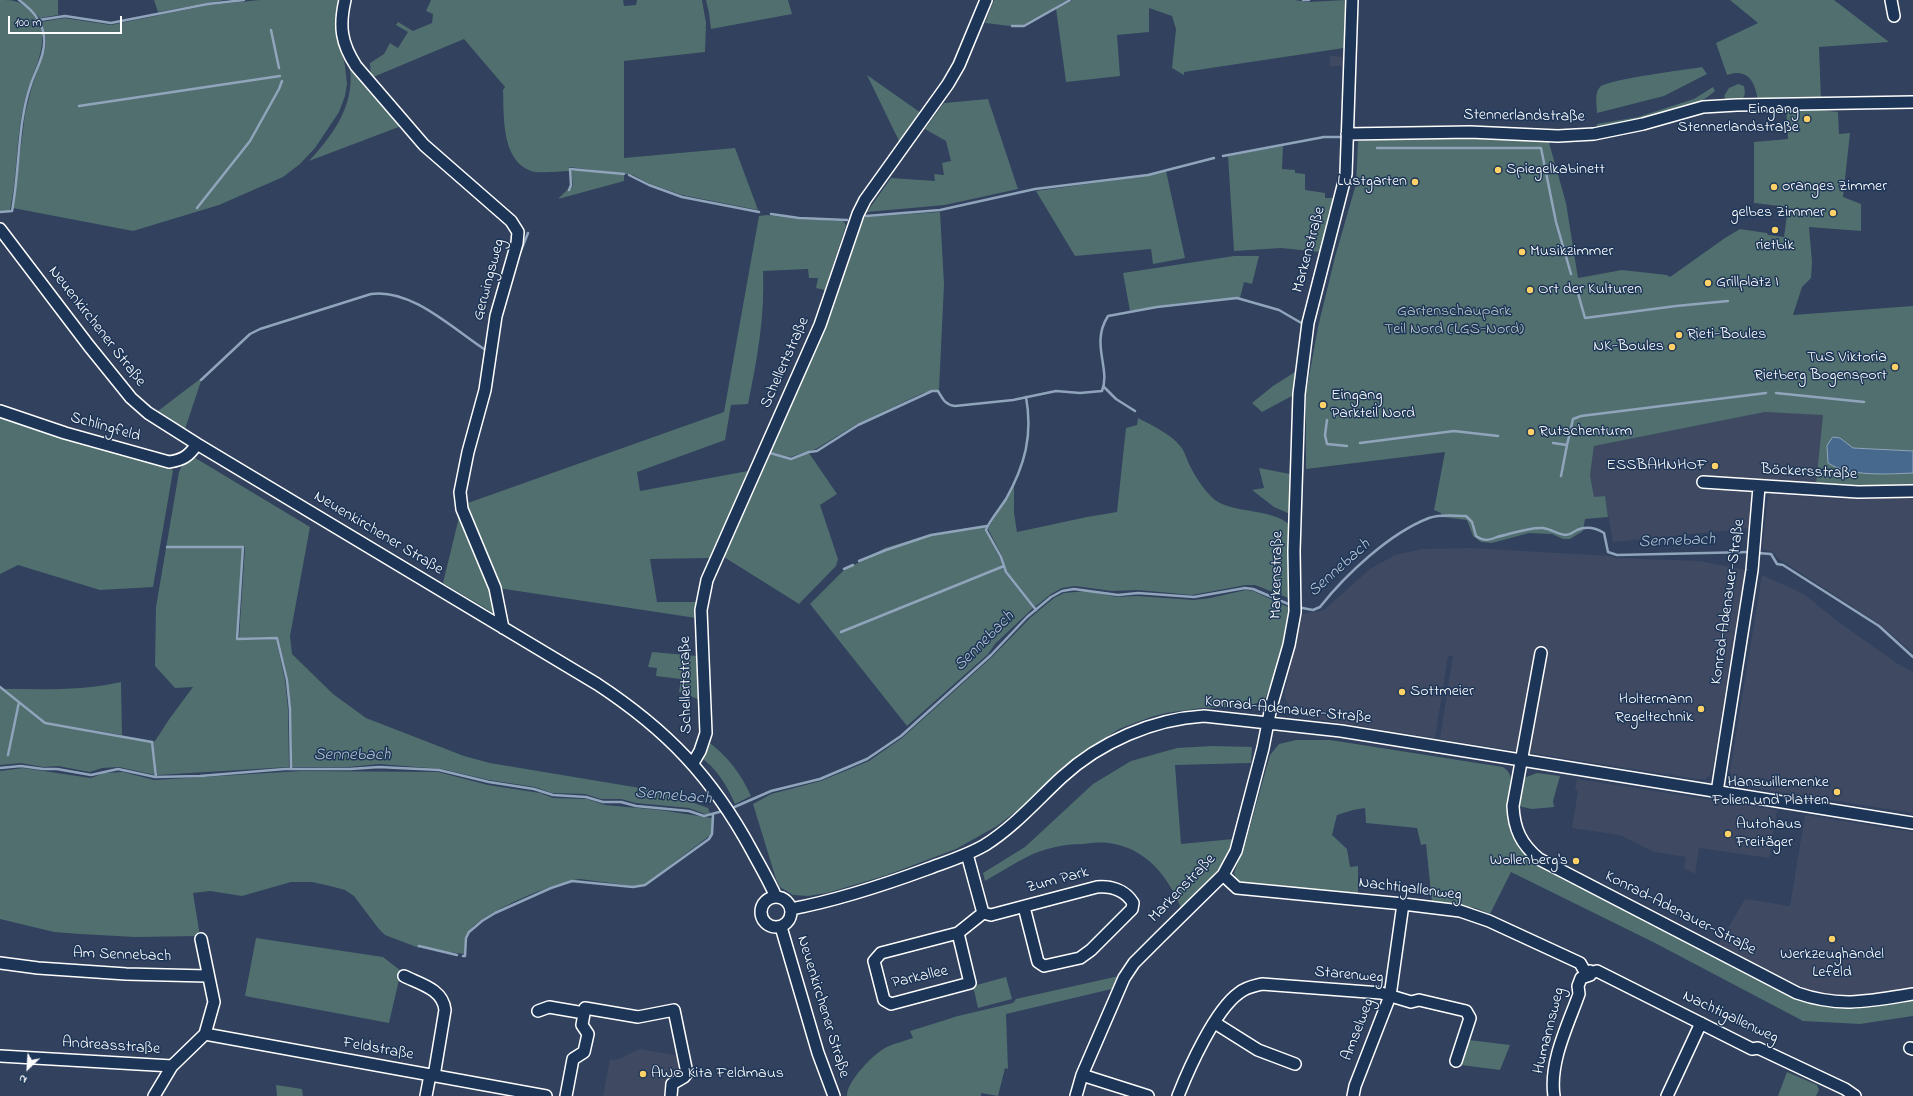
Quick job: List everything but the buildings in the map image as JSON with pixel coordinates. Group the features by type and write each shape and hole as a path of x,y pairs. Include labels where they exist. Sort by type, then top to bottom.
{"street":[{"name":"Gerwingsweg","path":"345,0 341,18 344,42 348,54 356,66 424,145 511,222 518,232 518,243 496,316 485,390 468,452 460,492 462,509 495,588 503,628"},
{"name":"Schellertstraße","path":"692,763 700,751 706,733 701,610 708,580 820,325 858,214 865,200 948,84 959,65 986,0"},
{"name":"Markenstraße","path":"1076,1096 1082,1074 1124,978 1134,963 1223,875 1236,851 1289,645 1295,607 1294,551 1297,418 1303,355 1316,288 1344,182 1352,0"},
{"path":"1891,0 1894,16"},
{"name":"Stennerlandstraße","path":"1347,134 1470,132 1558,136 1594,134 1643,124 1703,107 1913,102"},
{"name":"Neuenkirchener Straße","path":"0,229 89,346 131,398 148,413 618,698 652,724 692,763 728,810 752,852 771,900"},
{"name":"Schlingfeld","path":"0,410 65,433 169,462 185,458 191,453 197,444"},
{"name":"Böckersstraße","path":"1703,482 1760,487 1879,493 1913,491"},
{"name":"Konrad-Adenauer-Straße","path":"1717,792 1752,570 1760,487"},
{"name":"Konrad-Adenauer-Straße","path":"1541,652 1513,806 1514,820 1524,845 1539,859 1803,995 1821,1000 1849,1003 1913,994"},
{"name":"Konrad-Adenauer-Straße","path":"791,909 825,903 967,854 985,845 1018,821 1063,776 1104,747 1136,731 1159,723 1187,717 1204,716 1341,731 1913,823"},
{"path":"967,854 984,913"},
{"name":"Nachtigallenweg","path":"1223,875 1237,888 1403,904 1473,914 1580,963 1586,973 1598,971 1752,1049 1758,1048 1855,1096"},
{"name":"Zum Park","path":"984,913 992,915 1067,894 1104,886 1126,894 1133,903 1132,909 1091,950 1080,958 1044,966 1038,962 1024,907"},
{"path":"771,900 785,900 791,909 791,916 787,923 781,927 768,925 763,920 761,914 762,907 771,900"},
{"name":"Amselweg","path":"1353,1096 1355,1086 1390,996 1403,904"},
{"name":"Parkallee","path":"958,933 970,983 891,1004 884,1000 874,961 881,953 958,933 984,913"},
{"name":"Neuenkirchener Straße","path":"781,927 818,1053 834,1096"},
{"path":"154,1096 172,1066 205,1034 214,1002 207,976 201,939"},
{"name":"Am Sennebach","path":"0,963 38,968 126,974 207,976"},
{"name":"Humannsweg","path":"1554,1096 1555,1072 1558,1055 1579,994 1578,986 1586,973"},
{"path":"404,976 439,994 444,1001 445,1010 432,1076 426,1096"},
{"name":"Starenweg","path":"1178,1096 1188,1069 1229,1001 1239,993 1253,986 1262,984 1325,990 1342,989 1381,993 1411,1002 1419,1000 1466,1011 1470,1018 1456,1061"},
{"path":"538,1011 549,1007 584,1013"},
{"path":"566,1096 573,1059 584,1052 588,1034 582,1025 585,1008 638,1017 674,1010 687,1073 684,1078 672,1084 671,1096"},
{"path":"1215,1023 1258,1050 1295,1064"},
{"path":"1667,1096 1701,1023"},
{"name":"Feldstraße","path":"205,1034 546,1096"},
{"name":"Andreasstraße","path":"0,1056 172,1066"},
{"path":"1082,1074 1148,1096"}],"shaded area":[{"path":"1330,56 1344,57 1343,66 1330,66"},
{"path":"1765,412 1823,414 1816,484 1755,479 1751,528 1613,542 1605,497 1594,498 1590,475 1594,446"},
{"path":"1833,437 1840,438 1853,448 1913,451 1913,473 1858,473 1847,471 1828,463 1827,446"},
{"path":"1816,484 1913,485 1913,653 1881,625 1779,559 1771,551 1762,549 1768,498 1771,494 1815,497"},
{"path":"1471,548 1610,556 1616,558 1700,561 1745,570 1713,767 1710,775 1705,779 1697,779 1440,739 1453,656 1448,656 1435,738 1304,717 1291,710 1284,696 1302,614 1324,610 1370,569 1395,555 1422,549"},
{"path":"1762,575 1804,594 1837,621 1898,664 1913,672 1913,813 1741,786 1732,781 1730,771"},
{"path":"1577,779 1777,810 1769,858 1699,848 1695,874 1684,868 1686,857 1654,852 1620,835 1572,828 1578,791 1575,790"},
{"path":"1805,815 1913,832 1913,988 1848,998 1817,993 1718,945 1745,899 1790,906"},
{"name":"AWO Kita Feldmaus","path":"640,1049 680,1056 683,1067 681,1072 679,1075 666,1078 664,1096 603,1096 610,1059 616,1060"}],"green space":[{"path":"0,0 18,2 32,13 38,21 41,30 42,47 27,91 22,113 10,210 0,211"},
{"path":"21,0 58,0 58,15 40,18"},
{"path":"154,0 225,0 158,12"},
{"path":"260,0 340,0 338,30 347,84 345,96 339,112 315,148 300,164 283,177 219,205 133,231 13,208 25,114 32,86 45,49 46,39 41,22 64,18 111,25 209,5"},
{"path":"431,0 623,0 624,6 636,5 637,0 702,0 706,23 705,52 624,61 624,158 735,148 758,210 682,195 648,183 633,175 569,167 569,171 531,171 521,165 514,157 509,147 504,124 503,90 505,87 464,39 371,78 370,63 384,54 390,43 398,48 408,32 396,25 398,22 413,31 432,23 433,14 426,11"},
{"path":"706,0 788,0 792,14 711,29"},
{"path":"994,0 1067,0 1029,23 1024,25 1005,26 985,23"},
{"path":"1073,0 1294,0 1308,2 1346,0 1344,48 1184,72 1184,75 1172,68 1176,29 1172,16 1149,8 1149,32 1117,35 1120,76 1066,82 1056,8"},
{"path":"1730,0 1834,0 1889,42 1819,47 1821,100 1758,102 1753,83 1746,75 1735,73 1727,75 1716,43 1758,23"},
{"path":"349,62 404,125 309,161 335,128 347,104 351,77"},
{"path":"1702,67 1707,74 1664,96 1597,113 1597,93 1600,87 1606,84 1631,78"},
{"path":"867,75 921,113 900,143"},
{"path":"1738,84 1744,86 1744,97 1741,100 1726,100 1724,96 1729,88"},
{"path":"1713,87 1715,91 1690,107 1660,117 1598,129 1597,127 1597,124 1638,117 1694,99"},
{"path":"988,99 1018,189 945,205 867,212 891,178 935,181 934,174 944,175 942,163 951,161 946,141 925,129 944,103"},
{"name":"Gartenschaupark Teil Nord (LGS-Nord)","path":"1820,106 1820,110 1838,112 1839,134 1850,133 1843,197 1861,204 1861,231 1809,227 1812,262 1811,278 1802,287 1793,315 1913,306 1913,451 1853,448 1840,438 1833,437 1887,474 1913,473 1913,485 1867,487 1816,484 1823,415 1765,412 1594,446 1590,475 1594,497 1605,496 1608,517 1585,519 1583,531 1570,539 1563,539 1552,534 1529,533 1492,543 1481,542 1473,536 1467,520 1442,517 1441,513 1434,510 1445,452 1306,469 1306,393 1318,327 1335,257 1356,184 1358,141 1441,136 1548,139 1566,203 1578,278 1622,270 1667,275 1670,277 1740,229 1784,237 1788,207 1754,203 1754,142 1788,139 1786,108"},
{"path":"1283,146 1282,169 1295,170 1295,173 1305,174 1305,190 1325,193 1325,198 1334,198 1320,252 1281,248 1234,251 1228,156"},
{"path":"577,170 624,175 624,181 558,199 568,189 570,190 573,185 571,171"},
{"path":"1166,171 1185,258 1153,264 1151,249 1075,256 1036,191 1145,176"},
{"path":"940,212 944,284 939,390 923,393 857,424 816,449 790,457 770,452 832,311 855,238 864,217"},
{"path":"767,215 799,219 843,221 846,225 825,290 816,288 818,278 809,278 808,269 763,271 762,322 748,404 731,405 725,440 637,472 640,491 748,471 710,558 650,559 657,602 697,602 696,618 498,588 486,552 465,504 724,412 759,216"},
{"path":"1234,256 1259,256 1252,284 1244,282 1240,298 1180,303 1130,311 1123,273"},
{"path":"1295,372 1292,396 1262,412 1252,403 1273,386"},
{"path":"200,379 201,381 185,429 158,411"},
{"path":"0,414 169,465 173,471 153,587 100,590 18,565 0,574"},
{"path":"1138,418 1177,442 1184,451 1190,466 1199,481 1206,491 1218,502 1227,506 1264,513 1290,525 1291,599 1255,585 1246,585 1192,595 1138,590 1112,591 1075,586 1062,588 1051,594 1035,607 1007,572 1002,556 988,529 1014,484 1014,513 1017,532 1117,512 1126,428 1137,425"},
{"path":"809,453 837,494 820,505 838,559 836,566 799,604 724,557 770,454 791,460"},
{"path":"192,456 310,527 290,636 292,654 333,694 366,718 464,756 490,763 664,792 708,808 710,813 705,814 689,808 636,803 621,799 601,799 585,794 552,793 535,787 489,780 442,769 379,764 349,767 292,767 291,709 288,679 278,637 239,638 245,547 243,546 236,640 276,639 285,680 288,709 289,767 157,775 153,741 155,741 193,687 175,688 155,666 156,607 179,472 183,463"},
{"path":"1259,468 1290,474 1290,514 1274,507 1252,490 1264,488"},
{"path":"460,513 492,591 495,609 492,612 443,583"},
{"path":"987,526 985,530 1000,558 1005,573 1033,608 995,644 988,654 907,726 810,604 843,571 885,548 928,535"},
{"path":"1246,590 1253,591 1290,608 1280,656 1264,701 1243,707 1201,708 1166,713 1119,729 1077,756 1059,770 1023,806 997,826 956,849 887,875 827,893 808,896 793,895 780,887 776,879 753,804 771,794 821,781 869,761 902,738 992,657 1030,618 1054,598 1064,593 1086,591 1117,597 1137,596 1194,600"},
{"path":"652,652 697,656 698,699 692,697 689,693 679,692 681,679 656,676 657,668 648,667"},
{"path":"121,682 122,735 45,722 4,689 77,688"},
{"path":"0,688 18,702 7,755 9,755 19,703 45,724 151,742 155,775 119,767 102,768 90,772 58,766 43,767 21,763 0,765"},
{"path":"1296,740 1330,740 1503,767 1510,775 1511,779 1508,804 1511,832 1519,846 1537,863 1814,1003 1850,1008 1913,998 1913,1016 1860,1024 1803,1021 1655,943 1511,872 1490,914 1476,908 1432,902 1426,844 1421,845 1417,828 1366,823 1365,808 1337,815 1332,835 1347,849 1350,867 1358,866 1358,895 1238,882 1234,873 1246,841 1270,755 1279,744"},
{"path":"707,741 721,752 733,766 743,780 751,796 735,804 721,778 712,766 700,757"},
{"path":"1212,746 1252,747 1251,763 1175,765 1181,844 1233,839 1225,859 1219,868 1205,885 1181,908 1176,896 1162,874 1154,865 1133,850 1108,843 1069,845 1047,849 1027,857 985,881 983,873 1025,847 1093,784 1131,761 1177,748"},
{"path":"23,768 91,778 104,773 123,772 154,780 301,771 438,772 488,785 540,793 553,798 587,799 605,805 660,810 712,818 712,834 645,884 633,886 580,879 538,891 504,907 477,923 469,931 467,934 464,954 435,950 419,945 419,948 385,935 354,896 345,890 312,882 291,882 242,896 210,891 193,893 200,936 135,937 54,932 0,919 0,771"},
{"path":"1537,773 1560,776 1553,801 1554,807 1532,809 1518,806 1521,784 1524,778"},
{"path":"256,938 383,957 401,971 389,1023 245,996"},
{"path":"1119,976 1116,988 1006,1014 1008,1069 1005,1068 998,1096 981,1093 981,1096 847,1096 851,1083 862,1068 887,1047 913,1038 910,1031 958,1016 1013,1003 1016,999"},
{"path":"1006,977 1012,999 978,1008 973,986"},
{"path":"1469,1040 1510,1045 1500,1070 1461,1065"},
{"path":"1787,1072 1817,1085 1819,1090 1816,1096 1778,1096"},
{"path":"276,1085 302,1089 303,1096 277,1096"}],"waterway":[{"path":"0,212 12,211 26,99 44,49 43,31 39,20 19,0"},
{"path":"39,20 65,16 111,23 208,4 244,0"},
{"path":"1012,26 1024,26 1070,0"},
{"path":"1303,0 1309,0"},
{"path":"271,30 279,68"},
{"path":"79,106 280,76"},
{"path":"197,208 250,141 282,81"},
{"path":"1223,156 1324,137 1342,137"},
{"path":"1377,148 1541,148 1556,222 1571,274"},
{"path":"866,216 940,210 1035,189 1148,175 1214,158"},
{"path":"569,190 571,185 570,169 624,174"},
{"path":"629,175 649,185 682,197 759,212"},
{"path":"771,214 799,218 847,220"},
{"path":"520,253 528,233"},
{"path":"1577,290 1585,318 1728,301"},
{"path":"201,380 250,334 260,329 371,294 386,294 402,297 417,304 447,322 487,351"},
{"path":"770,453 791,459 809,452 817,451 858,425 932,391 938,391 947,403 955,406 1013,400 1056,391 1080,393 1102,391 1104,374 1101,336 1103,326 1108,316 1157,307 1237,298 1279,310 1303,324 1303,322"},
{"path":"1104,387 1116,399 1135,411"},
{"path":"1553,443 1567,445 1573,419 1581,416 1766,393"},
{"path":"1776,393 1864,402"},
{"path":"1026,397 1028,411 1028,437 1023,462 1006,499 986,530 1001,557 1006,572 1036,610"},
{"path":"1327,420 1325,435 1327,444 1347,446"},
{"path":"1360,443 1454,431 1498,436"},
{"path":"1561,476 1567,445"},
{"name":"Sennebach","path":"1297,607 1313,610 1320,607 1356,568 1384,544 1414,525 1429,518 1438,516 1466,516 1472,522 1476,536 1486,540 1537,528 1543,528 1566,535 1577,530 1587,528 1604,533 1608,552 1617,555 1750,552"},
{"path":"859,561 931,535 987,526"},
{"path":"167,547 243,547 237,639 277,638 287,680 290,709 291,769"},
{"name":"Sennebach","path":"1757,553 1771,554 1777,564 1783,565 1879,626 1913,657"},
{"path":"844,569 853,565"},
{"path":"841,632 1004,566"},
{"name":"Sennebach","path":"730,809 771,791 820,779 867,759 901,736 991,655 1027,617 1051,597 1062,591 1074,589 1118,595 1138,593 1194,597 1245,588 1253,589 1293,606"},
{"path":"0,687 45,723 152,742 156,777"},
{"path":"8,755 19,702"},
{"name":"Sennebach","path":"0,768 21,766 57,769 91,775 118,769 155,777 200,776 285,769 350,769 379,767 439,770 489,782 534,789 553,795 586,797 603,802 621,802 636,806 689,811 704,816 723,811"},
{"path":"463,956 465,956 466,938 469,932 482,921 495,913 551,888 572,881 633,887 645,885 709,839 712,834 713,815"},
{"path":"419,946 457,955"}],"place":[{"name":"Eingang Stennerlandstraße","path":"1807,119"},
{"name":"Spiegelkabinett","path":"1498,170"},
{"name":"Lustgarten","path":"1415,182"},
{"name":"oranges Zimmer","path":"1774,187"},
{"name":"gelbes Zimmer","path":"1833,213"},
{"name":"rietbik","path":"1775,230"},
{"name":"Musikzimmer","path":"1522,252"},
{"name":"Grillplatz I","path":"1708,283"},
{"name":"Ort der Kulturen","path":"1530,290"},
{"name":"Rieti-Boules","path":"1679,335"},
{"name":"NK-Boules","path":"1672,347"},
{"name":"TuS Viktoria Rietberg Bogensport","path":"1895,367"},
{"name":"Eingang Parkteil Nord","path":"1323,405"},
{"name":"Rutschenturm","path":"1531,432"},
{"name":"ESSBAHNHOF","path":"1715,466"},
{"name":"Sottmeier","path":"1402,692"},
{"name":"Holtermann Regeltechnik","path":"1701,709"},
{"name":"Hanswillemenke Folien und Platten","path":"1837,792"},
{"name":"Autohaus Freitäger","path":"1728,834"},
{"name":"Wollenberg's","path":"1576,861"},
{"name":"Werkzeughandel Lefeld","path":"1832,939"},
{"name":"AWO Kita Feldmaus","path":"643,1074"}]}
